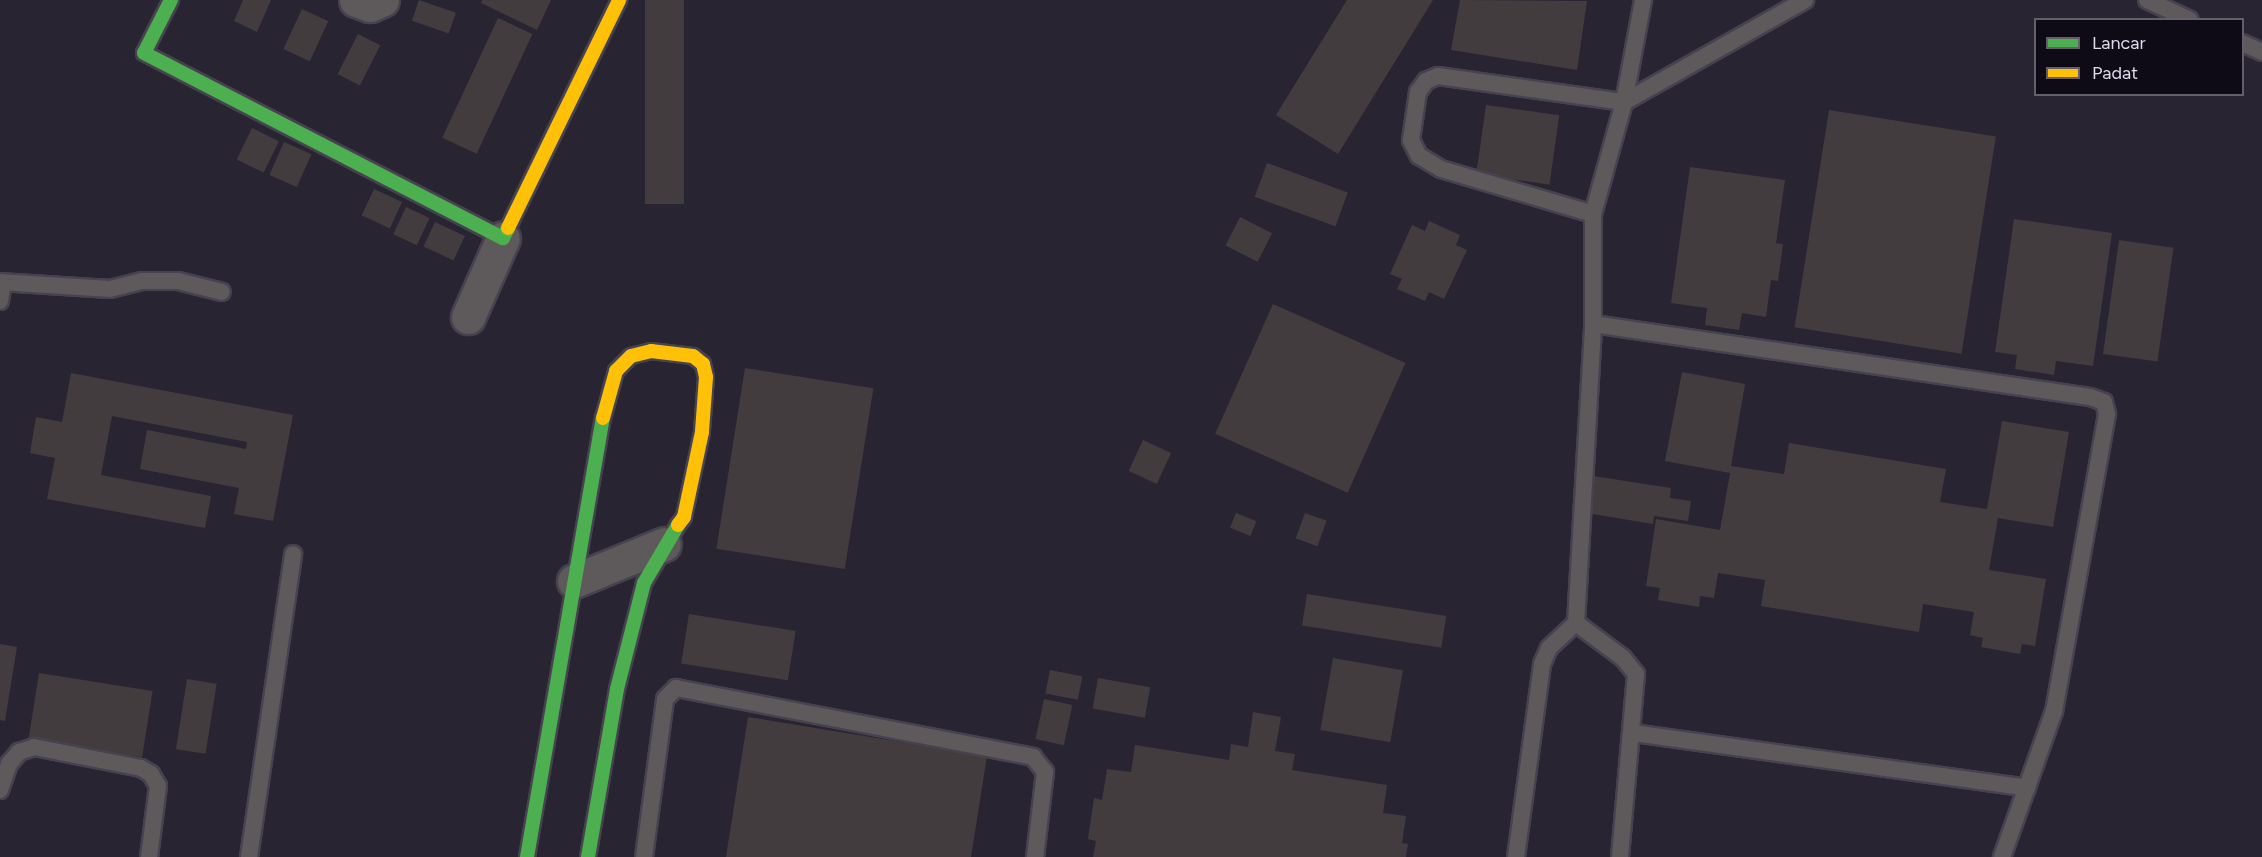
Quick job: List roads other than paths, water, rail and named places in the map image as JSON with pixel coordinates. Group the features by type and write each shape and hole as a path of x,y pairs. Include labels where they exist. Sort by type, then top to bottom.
{"street":[{"path":"171,0 144,53 503,238"},
{"path":"356,0 370,4 382,0"},
{"path":"468,317 503,238 619,0"},
{"path":"527,857 608,389 616,371 631,356 651,351 693,356 703,364 706,377 702,432 684,517 664,544 644,583 617,689 588,857"},
{"path":"574,581 664,544"}],"lane":[{"path":"1516,857 1542,664 1549,648 1576,623 1593,324 1593,214 1624,102 1643,0"},
{"path":"1593,214 1441,169 1419,156 1411,140 1418,92 1425,81 1438,76 1624,102 1805,0"},
{"path":"2147,0 2186,18"},
{"path":"2244,44 2262,52"},
{"path":"0,301 2,282 110,289 142,281 178,280 222,292"},
{"path":"1593,324 2090,397 2104,402 2107,414 2055,711 2002,857"},
{"path":"249,857 293,554"},
{"path":"1576,623 1623,658 1636,674 1633,733 1620,857"},
{"path":"644,857 665,699 676,688 1033,757 1046,772 1035,857"},
{"path":"1633,733 2027,788"},
{"path":"0,790 9,764 20,752 34,747 141,768 152,774 158,786 149,857"}]}
